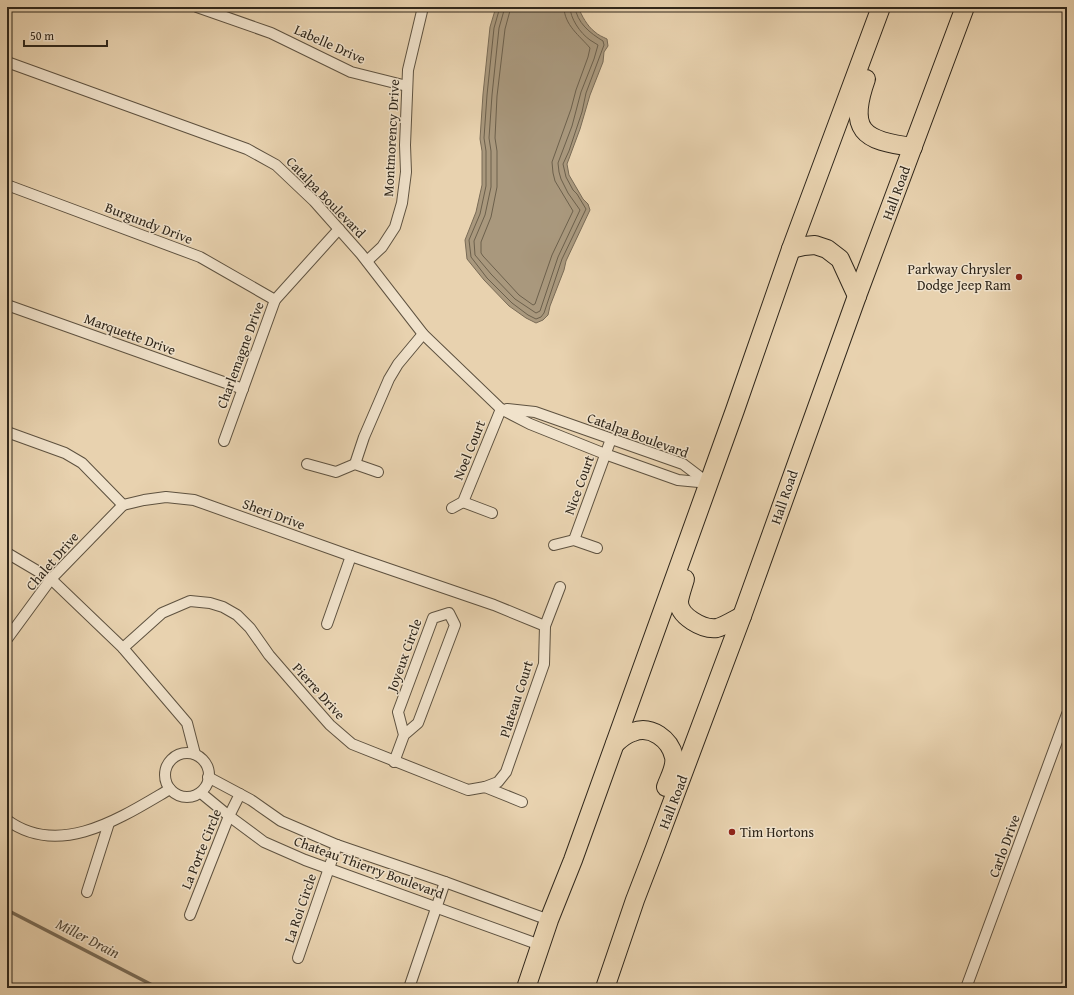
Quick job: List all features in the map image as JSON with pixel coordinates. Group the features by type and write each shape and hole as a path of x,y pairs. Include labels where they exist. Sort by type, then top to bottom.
{"highway":[{"path":"526,988 549,920 573,860 709,483 791,249 881,7"},
{"path":"892,7 860,97 858,119 863,129 874,138 892,144 913,147"},
{"name":"Hall Road","path":"605,988 635,900 742,616 857,296 965,7"},
{"path":"791,249 815,245 827,249 840,259 857,296"},
{"path":"709,483 679,602 684,614 692,622 702,626 717,628 742,616"},
{"path":"615,744 625,735 643,730 654,733 663,738 668,744 674,757 674,766 633,873 635,900"}],"street":[{"name":"Labelle Drive","path":"197,7 270,33 351,72 408,86"},
{"name":"Montmorency Drive","path":"366,261 382,247 392,232 395,227 402,203 406,172 405,145 408,70 423,7"},
{"name":"Catalpa Boulevard","path":"7,62 247,149 276,165 314,201 339,229 423,334 501,409 530,424 678,480 709,483"},
{"name":"Burgundy Drive","path":"7,185 200,257 275,300"},
{"name":"Charlemagne Drive","path":"224,441 275,300 339,229"},
{"name":"Marquette Drive","path":"7,305 243,389"},
{"path":"355,464 364,437 389,378 398,364 423,334"},
{"name":"Catalpa Boulevard","path":"501,409 535,412 683,464 709,483"},
{"name":"Noel Court","path":"452,508 463,502 501,409"},
{"path":"7,432 65,453 82,463 122,505"},
{"name":"Nice Court","path":"574,540 611,439"},
{"path":"307,464 336,472 355,464 378,472"},
{"name":"Sheri Drive","path":"122,505 166,497 194,500 351,556 494,604 545,626"},
{"name":"Noel Court","path":"463,502 492,513"},
{"name":"Chalet Drive","path":"7,639 52,579 122,505"},
{"path":"554,545 574,540 597,548"},
{"path":"7,553 52,579 123,648 187,723 195,754"},
{"path":"327,624 351,556"},
{"name":"Plateau Court","path":"485,787 498,782 506,772 544,664 545,626 560,587"},
{"name":"Pierre Drive","path":"123,648 162,613 190,602 210,603 223,607 237,615 250,628 269,655 330,725 352,744 394,762 468,790 485,787 522,802"},
{"name":"Joyeux Circle","path":"394,762 404,735 418,722 455,625 448,613 433,618 398,712 404,735"},
{"name":"Carlo Drive","path":"966,988 1067,714"},
{"path":"184,753 195,754 204,761 209,772 208,777 208,783 201,792 190,797 179,796 170,789 165,778 166,767 173,757 184,753"},
{"name":"Chateau Thierry Boulevard","path":"208,777 240,794 281,821 337,845 549,920"},
{"path":"7,820 17,827 45,835 80,832 108,823 170,789"},
{"name":"Chateau Thierry Boulevard","path":"201,792 229,816 264,842 305,860 540,945"},
{"name":"La Porte Circle","path":"190,915 229,816 240,794"},
{"path":"87,892 108,823"},
{"name":"La Roi Circle","path":"298,958 337,845"},
{"path":"409,988 445,882"}],"water":[{"path":"496,7 578,7 590,27 607,39 608,46 604,52 603,62 590,95 580,129 567,164 569,175 583,199 588,204 590,210 566,261 548,315 543,320 536,323 509,306 484,280 467,259 465,240 476,212 482,185 482,151 480,139 483,94 490,27"}],"waterway":[{"name":"Miller Drain","path":"7,910 158,988"}],"place":[{"name":"Parkway Chrysler Dodge Jeep Ram","path":"1019,277"},
{"name":"Tim Hortons","path":"732,832"}]}
